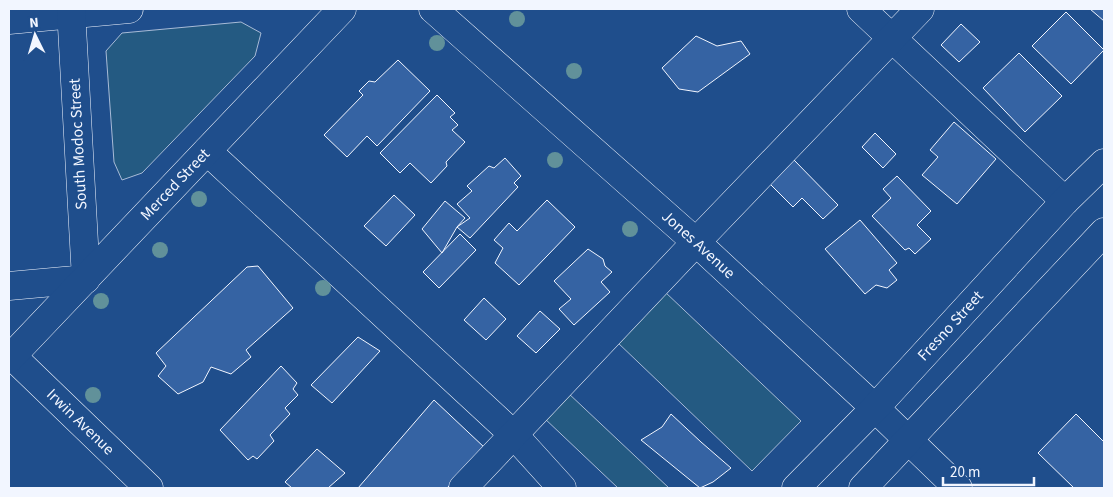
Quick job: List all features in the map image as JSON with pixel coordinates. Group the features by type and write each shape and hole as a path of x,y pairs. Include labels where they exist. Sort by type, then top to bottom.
{"street":[{"path":"9,20 71,11 129,9"},
{"name":"Merced Street","path":"10,358 342,9"},
{"name":"Jones Avenue","path":"433,9 696,242 875,408 958,488"},
{"path":"861,9 1065,201"},
{"path":"463,488 920,9"},
{"name":"South Modoc Street","path":"71,11 86,279"},
{"path":"207,151 514,436 562,488"},
{"name":"Fresno Street","path":"796,488 875,408 1065,201 1104,163"},
{"path":"863,488 1104,234"},
{"path":"9,286 86,279"},
{"name":"Irwin Avenue","path":"10,358 149,488"}],"shaded area":[{"path":"241,22 261,33 255,56 142,173 122,180 114,162 106,51 122,33"},
{"path":"664,291 801,421 752,471 616,341"},
{"path":"567,392 669,488 618,488 543,417"}],"building":[{"path":"1090,9 1104,9 1104,21"},
{"path":"1066,12 1104,50 1071,84 1032,46"},
{"path":"961,24 980,42 959,62 941,45"},
{"path":"696,36 717,46 741,41 750,54 698,92 679,89 662,68"},
{"path":"1019,53 1062,96 1025,132 983,88"},
{"path":"398,60 430,91 377,146 367,136 347,157 324,135 363,95 359,91 369,81 375,82"},
{"path":"437,95 455,113 450,117 458,125 452,130 465,142 446,162 447,166 431,183 410,163 400,173 380,153"},
{"path":"954,122 996,159 957,204 922,175 938,157 930,150"},
{"path":"875,133 896,154 883,168 862,147"},
{"path":"505,158 521,176 514,183 518,187 470,238 457,227 470,218 457,204 472,191 467,186 489,166 494,168"},
{"path":"794,160 838,205 823,219 802,198 793,207 770,184"},
{"path":"897,176 931,211 917,225 931,239 915,254 909,248 905,250 872,216 891,198 883,189"},
{"path":"394,195 415,215 386,246 364,226"},
{"path":"547,200 575,227 519,285 495,263 503,248 494,240 509,223 517,231"},
{"path":"445,201 465,218 457,227 442,253 422,229"},
{"path":"860,220 897,263 889,270 897,280 887,288 876,285 865,294 825,249"},
{"path":"460,234 476,250 439,288 423,272"},
{"path":"588,249 603,259 605,266 612,272 601,282 610,292 574,325 559,309 571,299 554,281"},
{"path":"258,266 293,308 246,350 251,357 231,374 211,367 203,382 178,394 158,376 166,366 156,353 247,267"},
{"path":"484,298 506,319 486,340 464,320"},
{"path":"540,311 560,329 536,353 517,336"},
{"path":"358,337 380,351 332,403 311,385"},
{"path":"281,366 297,383 293,389 298,395 285,408 290,414 270,435 274,441 257,459 253,456 248,460 220,430"},
{"path":"434,400 485,448 447,488 358,488"},
{"path":"671,414 731,468 713,482 700,488 641,440 662,427"},
{"path":"1076,414 1104,442 1104,488 1074,488 1038,453"},
{"path":"317,449 345,473 328,488 292,488 285,482"}]}
